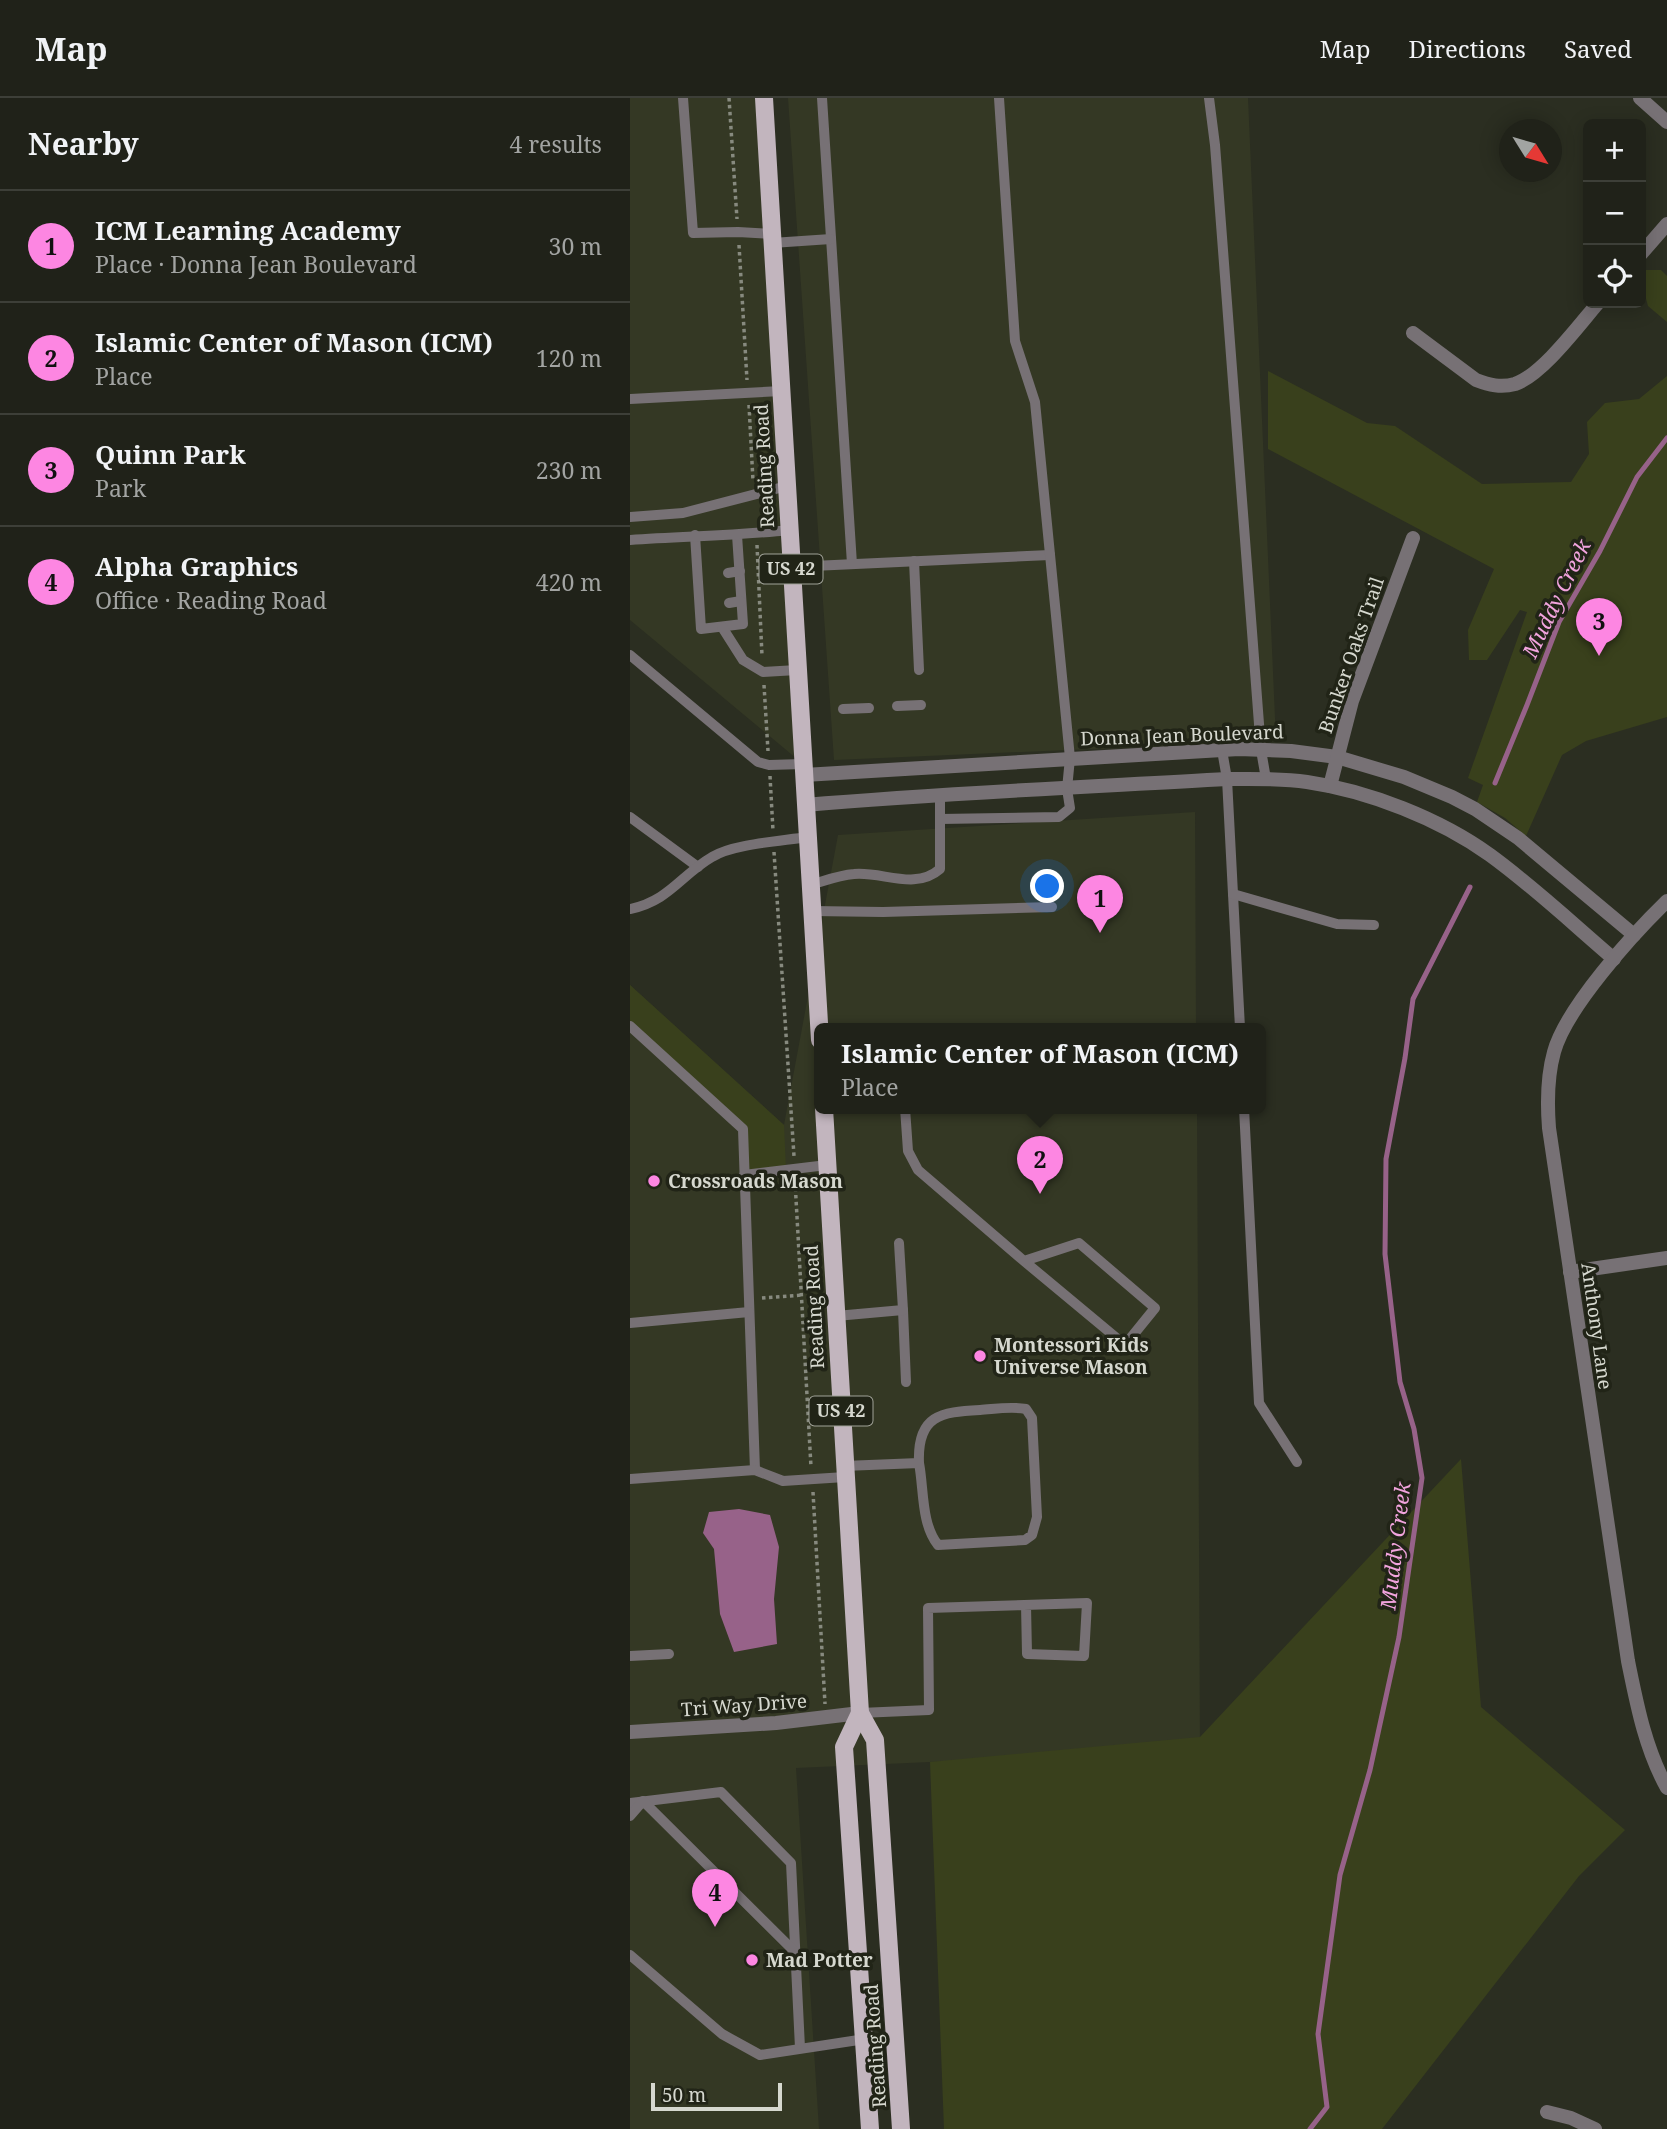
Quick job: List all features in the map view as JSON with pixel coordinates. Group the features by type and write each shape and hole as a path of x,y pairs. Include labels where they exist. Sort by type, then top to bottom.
{"main road":[{"name":"Reading Road","path":"764,98 819,1023"},
{"name":"Reading Road","path":"824,1114 860,1713 876,1740 901,2129"},
{"name":"Reading Road","path":"860,1713 844,1747 870,2129"}],"street":[{"path":"1640,98 1667,122"},
{"path":"1646,248 1667,224"},
{"path":"1413,333 1476,380 1502,386 1515,383 1537,370 1593,308"},
{"name":"Bunker Oaks Trail","path":"1330,786 1352,701 1413,538"},
{"name":"Donna Jean Boulevard","path":"803,769 1222,750 1291,751 1337,757 1404,776 1475,809 1518,838 1634,935"},
{"path":"805,805 1227,779 1266,779 1330,786 1358,793 1420,816 1467,840 1520,878 1614,958"},
{"name":"Anthony Lane","path":"1667,901 1614,958 1564,1028 1554,1051 1547,1102 1628,1661 1641,1724 1667,1788"},
{"path":"1570,1272 1667,1258"},
{"name":"Tri Way Drive","path":"630,1732 776,1723 860,1713"},
{"path":"1547,2112 1571,2118 1595,2129"}],"lane":[{"path":"683,98 693,233 738,232 772,239 831,239"},
{"path":"822,98 852,564"},
{"path":"940,819 1059,817 1070,808 1067,789 1070,758 1035,402 1015,341 999,98"},
{"path":"1209,98 1261,750 1266,779"},
{"path":"630,399 781,391"},
{"path":"630,517 683,513 787,486"},
{"path":"630,540 789,530"},
{"path":"695,535 703,608 701,629 743,624 737,535"},
{"path":"791,567 1050,555"},
{"path":"914,561 919,670"},
{"path":"727,573 740,571"},
{"path":"729,603 741,601"},
{"path":"722,627 743,660 763,672 797,670"},
{"path":"630,656 758,762 803,769"},
{"path":"897,706 921,705"},
{"path":"843,709 869,708"},
{"path":"1222,750 1227,779 1240,1023"},
{"path":"810,885 855,874 909,880 933,875 940,869 940,797"},
{"path":"630,817 698,867"},
{"path":"630,909 651,903 673,890 713,856 807,837"},
{"path":"1233,894 1337,924 1374,926"},
{"path":"812,911 883,912 1052,907"},
{"path":"632,1030 743,1129 755,1470"},
{"path":"905,1114 908,1151 918,1170 1024,1261 1125,1345 1155,1308 1079,1243 1024,1261"},
{"path":"1244,1114 1259,1402 1297,1462"},
{"path":"744,1175 827,1165"},
{"path":"899,1242 906,1382"},
{"path":"835,1316 903,1310"},
{"path":"630,1323 749,1312"},
{"path":"1026,1409 1032,1418 1037,1517 1032,1535 1025,1540 938,1545 931,1537 928,1526 919,1462 921,1441 933,1419 951,1412 1026,1409"},
{"path":"630,1479 755,1470 783,1481 919,1462"},
{"path":"860,1713 929,1710 928,1608 1087,1603 1084,1656 1027,1654 1026,1605"},
{"path":"630,1656 669,1654"},
{"path":"630,1803 721,1792 791,1863 800,2048"},
{"path":"630,1816 643,1801"},
{"path":"643,1801 796,1952"},
{"path":"630,1955 722,2034 760,2055 865,2039"}],"path":[{"path":"729,98 754,493"},
{"path":"756,534 825,1701"},
{"path":"755,1298 802,1295"}],"shaded area":[{"path":"630,98 764,98 803,764 630,620"},
{"path":"788,98 1248,98 1276,741 834,760"},
{"path":"1195,812 1196,1023 814,1023 814,1114 1197,1114 1200,1755 796,1768 819,2129 630,2129 630,985 784,1125 838,835"},
{"path":"739,1509 770,1515 779,1547 774,1599 777,1644 734,1652 720,1614 714,1549 703,1533 709,1512"}],"green space":[{"path":"1646,270 1661,270 1667,276 1667,322 1648,306"},
{"path":"1268,371 1367,423 1395,426 1482,484 1571,482 1589,454 1587,422 1605,403 1639,399 1667,376 1667,717 1586,741 1562,755 1526,836 1505,818 1477,802 1483,785 1468,778 1527,612 1520,610 1487,660 1469,660 1468,630 1494,569 1268,449"},
{"path":"630,985 784,1125 786,1170 744,1175 742,1129 630,1026"},
{"path":"1461,1459 1481,1707 1625,1830 1579,1876 1382,2129 944,2129 930,1762 1200,1737"}],"waterway":[{"name":"Muddy Creek","path":"1495,783 1559,622 1600,551 1637,477 1667,438"},
{"name":"Muddy Creek","path":"1310,2129 1327,2107 1318,2034 1340,1875 1370,1770 1399,1637 1422,1478 1414,1429 1400,1382 1385,1254 1386,1159 1413,999 1470,887"}],"place":[{"name":"Quinn Park","path":"1599,656"},
{"name":"ICM Learning Academy","path":"1100,933"},
{"name":"Crossroads Mason","path":"654,1181"},
{"name":"Islamic Center of Mason (ICM)","path":"1040,1194"},
{"name":"Montessori Kids Universe Mason","path":"980,1356"},
{"name":"Alpha Graphics","path":"715,1927"},
{"name":"Mad Potter","path":"752,1960"}]}
